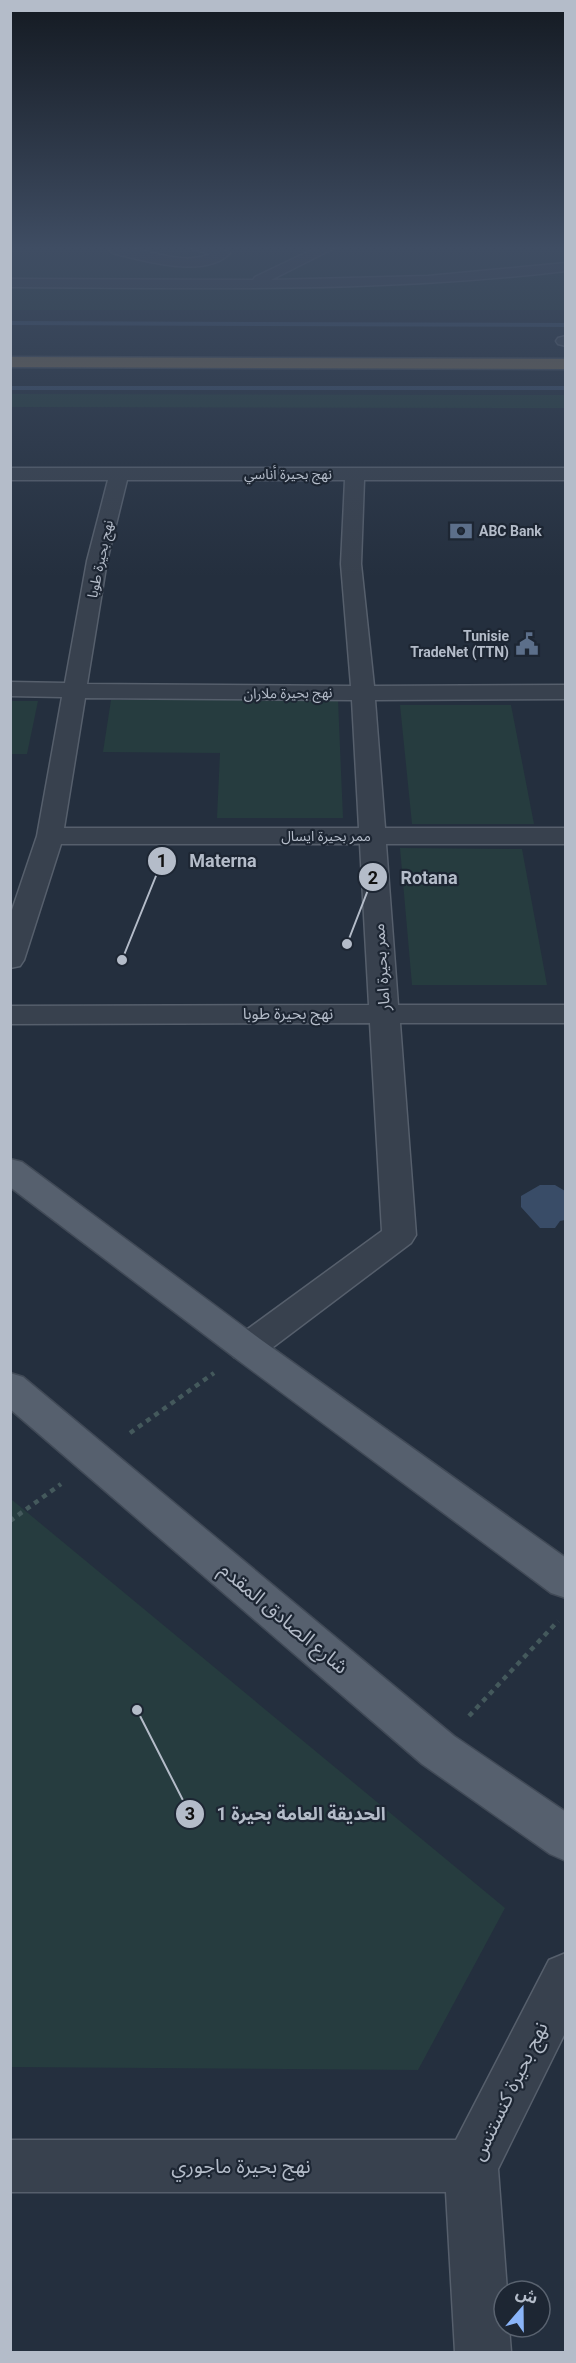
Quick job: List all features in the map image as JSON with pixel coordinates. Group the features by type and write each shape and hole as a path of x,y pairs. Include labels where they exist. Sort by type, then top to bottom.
{"highway":[{"path":"10,362 566,364"}],"main road":[{"path":"10,1170 247,1348 566,1581"},
{"name":"شارع الصادق المقدم","path":"10,1387 438,1749 566,1839"}],"street":[{"name":"نهج بحيرة أناسي","path":"10,474 566,474"},
{"name":"نهج بحيرة طوبا","path":"10,960 50,836 97,561 119,474"},
{"name":"ممر بحيرة امار","path":"247,1348 399,1235 358,619 351,564 354,474"},
{"name":"نهج بحيرة ملاران","path":"10,689 227,694 566,692"},
{"name":"ممر بحيرة ايسال","path":"50,836 566,836"},
{"name":"نهج بحيرة طوبا","path":"10,1015 566,1014"},
{"name":"نهج بحيرة كنستنس","path":"483,2352 471,2166 566,1977"},
{"name":"نهج بحيرة ماجوري","path":"10,2166 471,2166"}],"path":[{"path":"438,1749 561,1617"}],"green space":[{"path":"11,394 565,395 566,408 11,407"},
{"path":"111,700 338,700 343,818 217,818 220,753 103,752"},
{"path":"11,701 38,701 27,754 11,754"},
{"path":"400,705 511,705 534,824 412,824"},
{"path":"400,848 522,849 547,985 412,985"},
{"path":"11,1499 505,1908 418,2070 11,2067"}],"water":[{"path":"540,1185 555,1185 565,1191 565,1220 560,1221 555,1228 540,1228 521,1207 521,1196"}],"waterway":[{"path":"10,388 566,388"}],"place":[{"name":"ABC Bank","path":"461,531"},
{"name":"Tunisie TradeNet (TTN)","path":"527,644"},
{"name":"Rotana","path":"347,944"},
{"name":"Materna","path":"122,960"},
{"name":"الحديقة العامة بحيرة 1","path":"137,1710"}]}
